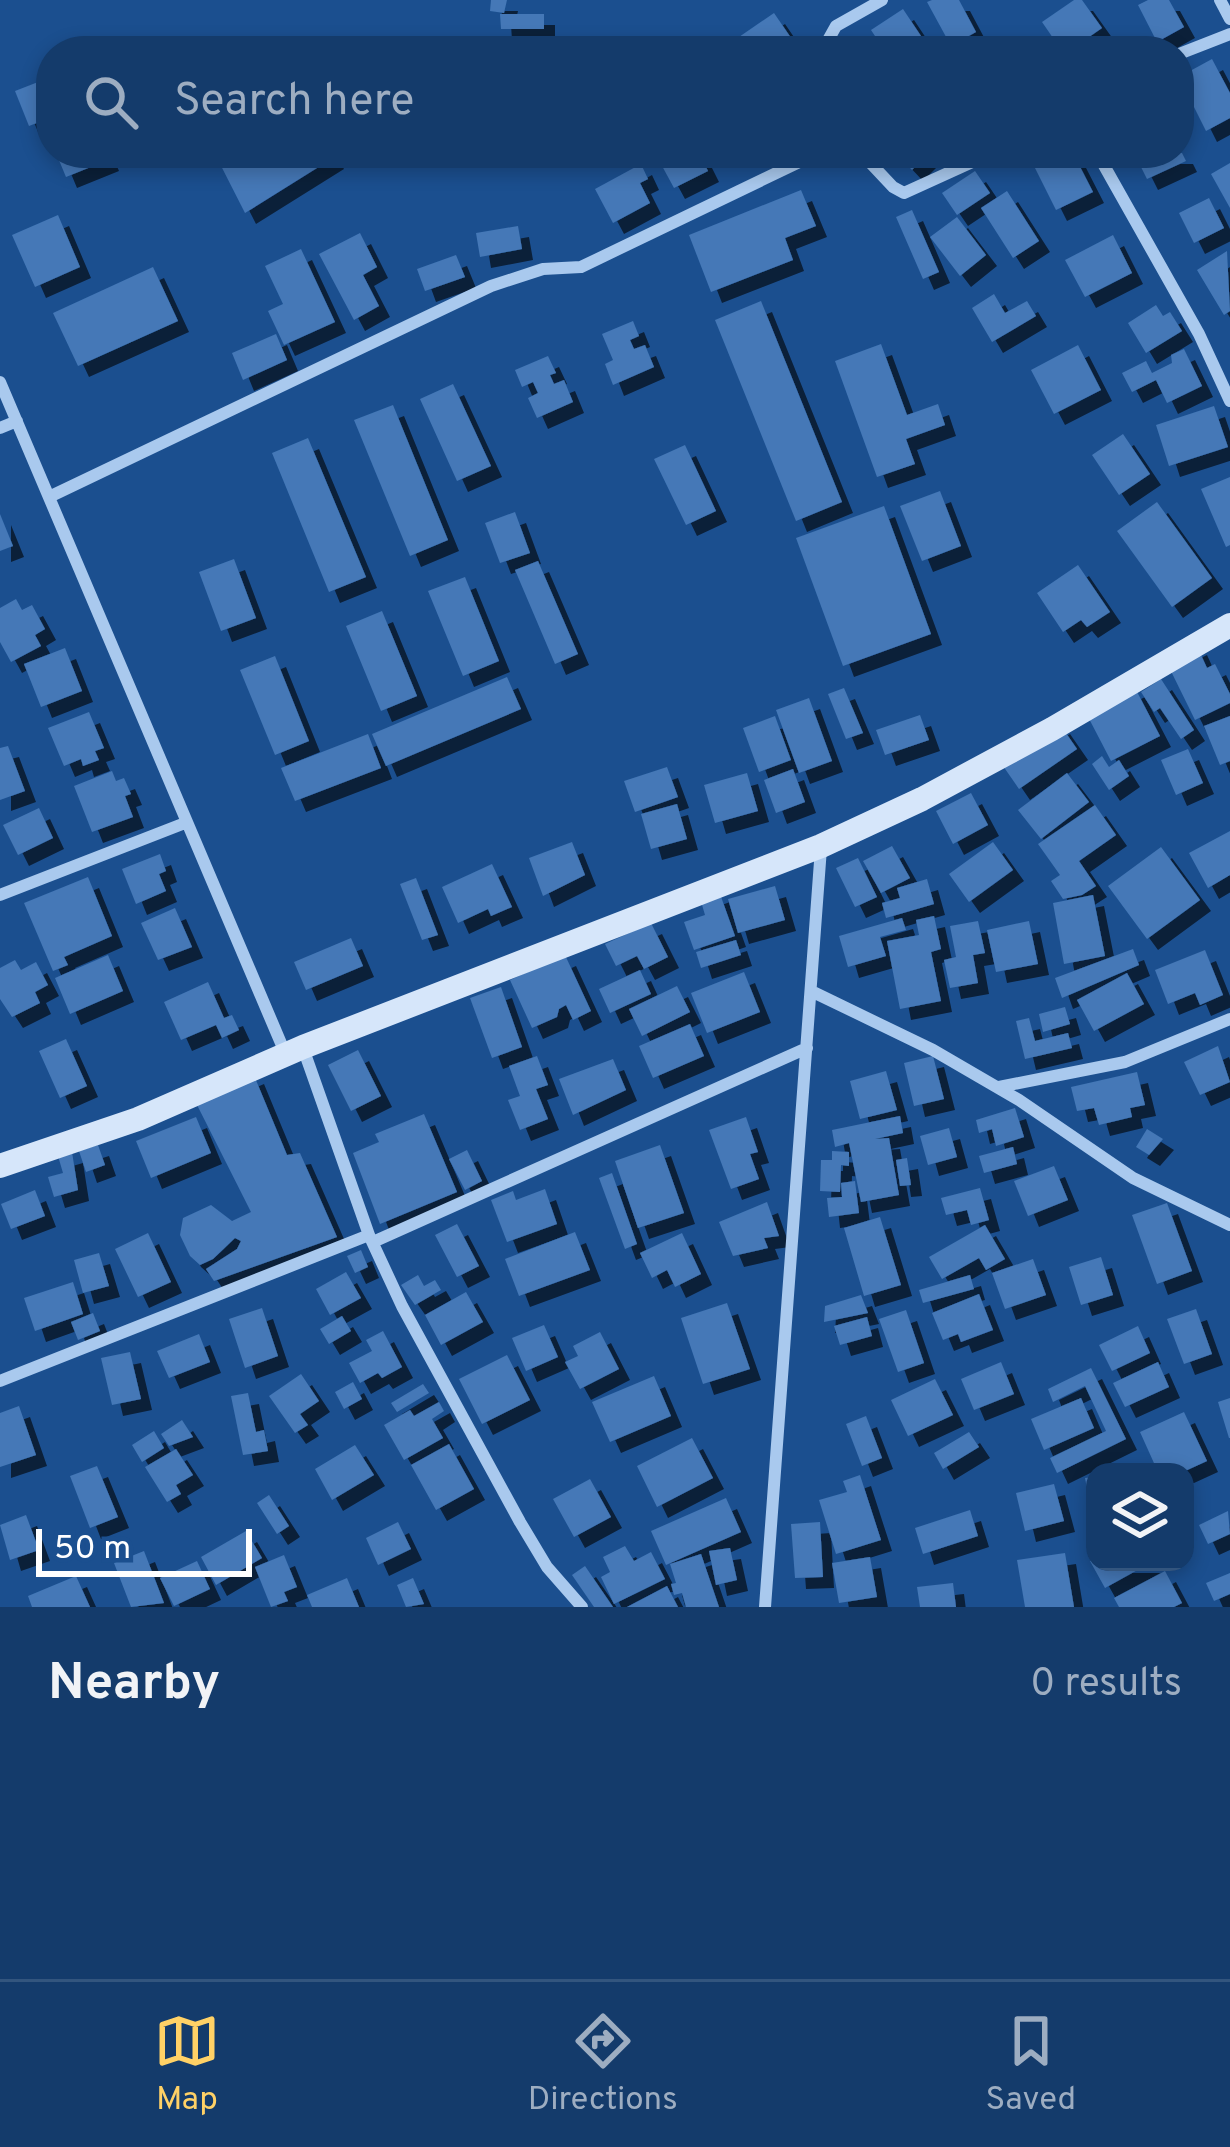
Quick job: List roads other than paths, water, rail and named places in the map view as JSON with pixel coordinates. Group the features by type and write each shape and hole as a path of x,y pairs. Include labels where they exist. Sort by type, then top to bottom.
{"street":[{"path":"830,36 836,26 882,0"},
{"path":"1220,0 1230,19"},
{"path":"1194,48 1230,34"},
{"path":"49,497 491,286 543,269 581,267 787,168"},
{"path":"875,168 904,193 959,168"},
{"path":"1105,168 1230,401"},
{"path":"0,382 185,823 294,1051 371,1238 429,1358 520,1522 548,1567 582,1607"},
{"path":"0,428 17,421"},
{"path":"0,1166 138,1119 294,1051 821,846 922,799 1230,625"},
{"path":"0,895 185,823"},
{"path":"765,1607 821,846"},
{"path":"811,991 933,1050 998,1087 1133,1178 1230,1225"},
{"path":"998,1087 1125,1062 1230,1019"},
{"path":"0,1381 371,1238 807,1048"}]}
